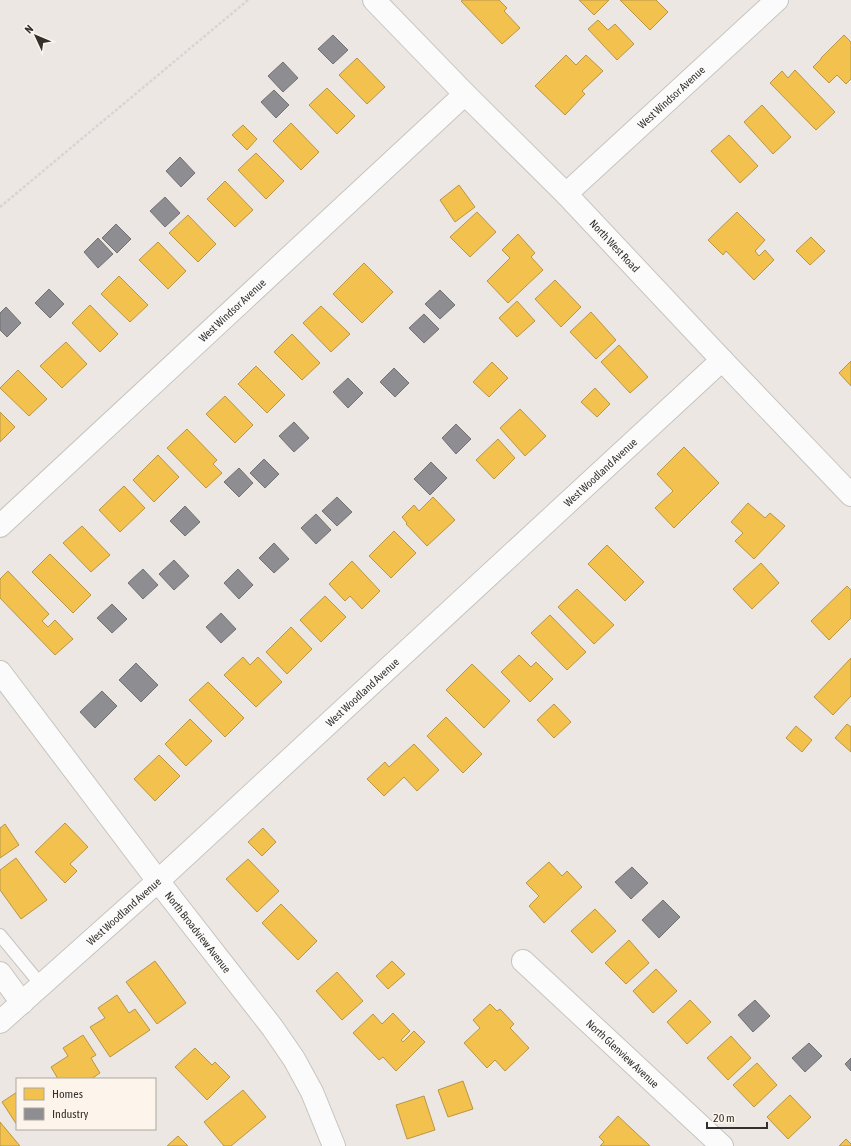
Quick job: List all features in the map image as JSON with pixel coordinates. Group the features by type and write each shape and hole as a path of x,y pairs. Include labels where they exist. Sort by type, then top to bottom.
{"street":[{"name":"North West Road","path":"374,0 465,94 566,194 851,495"},
{"name":"West Windsor Avenue","path":"566,194 777,0"},
{"name":"West Windsor Avenue","path":"0,526 465,94"},
{"name":"West Woodland Avenue","path":"0,1022 158,881 722,360"},
{"name":"North Broadview Avenue","path":"0,672 158,881 272,1027 294,1059 312,1092 334,1146"},
{"name":"North Glenview Avenue","path":"523,961 722,1146"},
{"path":"0,973 22,1003"}],"lane":[{"path":"0,935 42,986"}],"path":[{"path":"0,207 248,0"}],"building: Homes":[{"path":"499,0 507,8 504,11 520,28 502,44 461,1"},
{"path":"579,0 609,0 594,15"},
{"path":"620,0 656,0 668,12 650,30"},
{"path":"598,20 608,30 615,24 634,44 617,60 588,29"},
{"path":"844,35 851,42 851,79 846,84 837,75 829,83 813,67"},
{"path":"566,55 576,65 586,55 603,71 582,91 585,94 565,115 535,86"},
{"path":"357,58 385,87 367,104 339,75"},
{"path":"795,70 835,112 816,130 770,83 782,71 788,78"},
{"path":"327,88 355,116 337,134 309,105"},
{"path":"762,105 791,137 773,154 744,122"},
{"path":"291,123 319,152 301,170 273,141"},
{"path":"243,125 257,139 247,150 232,135"},
{"path":"729,135 758,166 740,183 711,151"},
{"path":"256,153 284,181 266,199 238,170"},
{"path":"225,181 253,210 235,227 207,199"},
{"path":"459,185 475,207 455,222 440,200"},
{"path":"477,212 496,232 470,257 450,237"},
{"path":"737,212 765,240 755,251 759,256 765,250 774,260 754,280 726,251 723,255 708,240"},
{"path":"188,215 216,244 198,262 169,233"},
{"path":"518,234 535,253 531,257 543,270 508,303 487,281 510,258 502,250"},
{"path":"811,237 825,251 810,265 796,251"},
{"path":"158,242 186,271 168,289 139,260"},
{"path":"364,263 393,292 362,323 333,294"},
{"path":"119,276 148,305 130,322 101,294"},
{"path":"555,280 581,307 561,327 535,299"},
{"path":"517,301 535,321 517,337 499,318"},
{"path":"90,305 118,334 100,352 72,323"},
{"path":"321,306 350,334 331,352 303,323"},
{"path":"591,312 616,340 596,359 570,332"},
{"path":"292,334 320,363 302,380 274,352"},
{"path":"66,342 87,364 62,388 40,366"},
{"path":"619,345 648,377 630,393 601,362"},
{"path":"851,361 851,386 839,373"},
{"path":"492,362 508,378 489,397 473,382"},
{"path":"256,366 285,395 267,413 238,384"},
{"path":"18,370 47,399 29,416 0,388"},
{"path":"595,388 610,404 597,417 581,402"},
{"path":"225,396 253,425 235,443 206,414"},
{"path":"520,409 546,436 525,456 500,428"},
{"path":"0,412 15,427 0,442"},
{"path":"187,429 217,460 213,464 222,473 206,488 167,448"},
{"path":"498,439 515,458 494,479 476,460"},
{"path":"684,447 719,483 674,528 655,508 673,491 657,474"},
{"path":"158,455 179,477 154,502 133,480"},
{"path":"124,486 145,508 120,532 99,510"},
{"path":"433,497 455,520 427,546 406,524 407,523 402,517 414,505 419,511"},
{"path":"748,503 765,518 770,513 785,526 754,559 735,541 743,533 731,522"},
{"path":"82,526 110,555 91,572 63,543"},
{"path":"394,531 416,553 391,578 369,556"},
{"path":"607,545 644,582 625,601 588,564"},
{"path":"50,554 91,595 73,613 32,572"},
{"path":"352,561 380,591 362,609 350,596 345,601 329,584"},
{"path":"761,563 779,583 752,609 733,589"},
{"path":"8,571 49,614 42,621 48,627 55,620 73,639 55,655 0,598 0,579"},
{"path":"847,586 851,590 851,618 829,640 811,621"},
{"path":"577,589 614,625 594,644 558,607"},
{"path":"325,596 346,617 321,642 300,620"},
{"path":"550,615 586,652 567,670 531,633"},
{"path":"291,627 312,649 287,674 266,652"},
{"path":"519,655 531,667 536,662 553,679 530,702 501,672"},
{"path":"243,657 250,665 258,657 282,682 256,707 224,675"},
{"path":"851,658 851,696 833,715 814,697"},
{"path":"472,664 510,701 484,728 446,690"},
{"path":"208,682 244,718 225,737 189,700"},
{"path":"554,704 571,722 554,738 537,720"},
{"path":"446,717 482,754 463,773 427,736"},
{"path":"190,719 212,741 186,766 165,744"},
{"path":"847,724 851,727 851,752 835,738"},
{"path":"796,726 812,740 802,752 786,738"},
{"path":"414,744 439,770 417,791 404,777 384,796 367,779 385,762 389,767"},
{"path":"159,755 180,776 155,801 134,779"},
{"path":"65,823 88,847 70,864 77,871 65,883 35,852"},
{"path":"5,824 19,845 0,858 0,828"},
{"path":"263,828 276,842 262,856 248,842"},
{"path":"16,858 47,900 21,919 0,890 0,870"},
{"path":"248,859 279,891 257,912 226,879"},
{"path":"549,862 562,876 567,871 582,887 544,923 529,906 539,896 526,883"},
{"path":"281,904 317,941 298,960 262,923"},
{"path":"595,909 616,931 592,953 571,931"},
{"path":"629,940 649,963 626,984 605,963"},
{"path":"155,961 186,1003 157,1024 126,982"},
{"path":"392,961 405,974 388,989 376,976"},
{"path":"656,969 677,991 653,1013 633,991"},
{"path":"337,972 363,1001 342,1020 316,991"},
{"path":"117,995 129,1013 135,1009 150,1030 110,1057 90,1027 105,1018 98,1008"},
{"path":"690,1000 711,1022 687,1044 667,1022"},
{"path":"490,1004 497,1011 500,1009 514,1024 510,1028 529,1048 505,1071 495,1060 487,1068 464,1043 480,1028 473,1020"},
{"path":"393,1013 410,1031 401,1040 403,1042 414,1031 425,1042 396,1071 383,1057 379,1060 353,1033 373,1014 382,1024"},
{"path":"83,1035 96,1055 91,1058 100,1073 92,1078 57,1078 51,1067 68,1056 63,1048"},
{"path":"731,1036 751,1058 728,1080 707,1058"},
{"path":"195,1048 212,1065 215,1062 230,1077 207,1100 175,1067"},
{"path":"757,1063 777,1085 754,1107 733,1085"},
{"path":"463,1081 473,1109 448,1117 438,1090"},
{"path":"243,1090 266,1117 231,1146 224,1146 204,1122"},
{"path":"16,1093 16,1123 2,1102"},
{"path":"790,1095 811,1117 788,1139 767,1117"},
{"path":"424,1096 435,1130 407,1139 396,1105"},
{"path":"618,1116 650,1146 600,1146 604,1142 599,1137"},
{"path":"0,1122 20,1146 0,1146"},
{"path":"178,1136 188,1146 167,1146"},
{"path":"846,1139 851,1146 839,1146"}],"building: Industry":[{"path":"333,35 348,50 333,64 318,49"},
{"path":"283,62 298,78 283,92 268,76"},
{"path":"274,90 289,105 276,118 261,102"},
{"path":"180,157 195,173 181,187 166,171"},
{"path":"165,197 180,213 165,227 150,211"},
{"path":"116,224 131,239 117,253 102,238"},
{"path":"98,238 113,254 98,268 84,252"},
{"path":"49,289 64,304 50,318 35,303"},
{"path":"440,290 455,305 440,319 425,304"},
{"path":"6,307 21,323 7,337 0,330 0,313"},
{"path":"424,314 439,329 424,343 409,328"},
{"path":"394,368 409,383 395,397 380,382"},
{"path":"348,378 363,393 348,408 333,392"},
{"path":"294,422 309,438 294,452 279,436"},
{"path":"456,424 471,439 456,454 442,438"},
{"path":"264,459 279,474 265,488 250,473"},
{"path":"431,462 447,478 430,495 414,479"},
{"path":"239,468 253,483 239,497 224,482"},
{"path":"337,497 352,512 337,526 322,511"},
{"path":"185,506 200,522 185,536 170,521"},
{"path":"316,514 331,530 316,544 301,528"},
{"path":"274,543 289,559 274,573 259,558"},
{"path":"174,560 189,576 174,590 159,574"},
{"path":"143,569 158,585 143,599 128,583"},
{"path":"238,569 253,585 239,599 224,583"},
{"path":"112,604 127,619 112,633 97,618"},
{"path":"221,613 236,629 221,643 206,627"},
{"path":"136,663 158,685 141,702 119,680"},
{"path":"102,691 117,706 95,728 80,712"},
{"path":"632,867 648,883 631,899 615,882"},
{"path":"663,900 680,917 659,938 642,920"},
{"path":"755,1000 770,1016 753,1032 738,1015"},
{"path":"809,1043 822,1056 805,1072 792,1058"},
{"path":"851,1058 851,1071 845,1064"}]}
